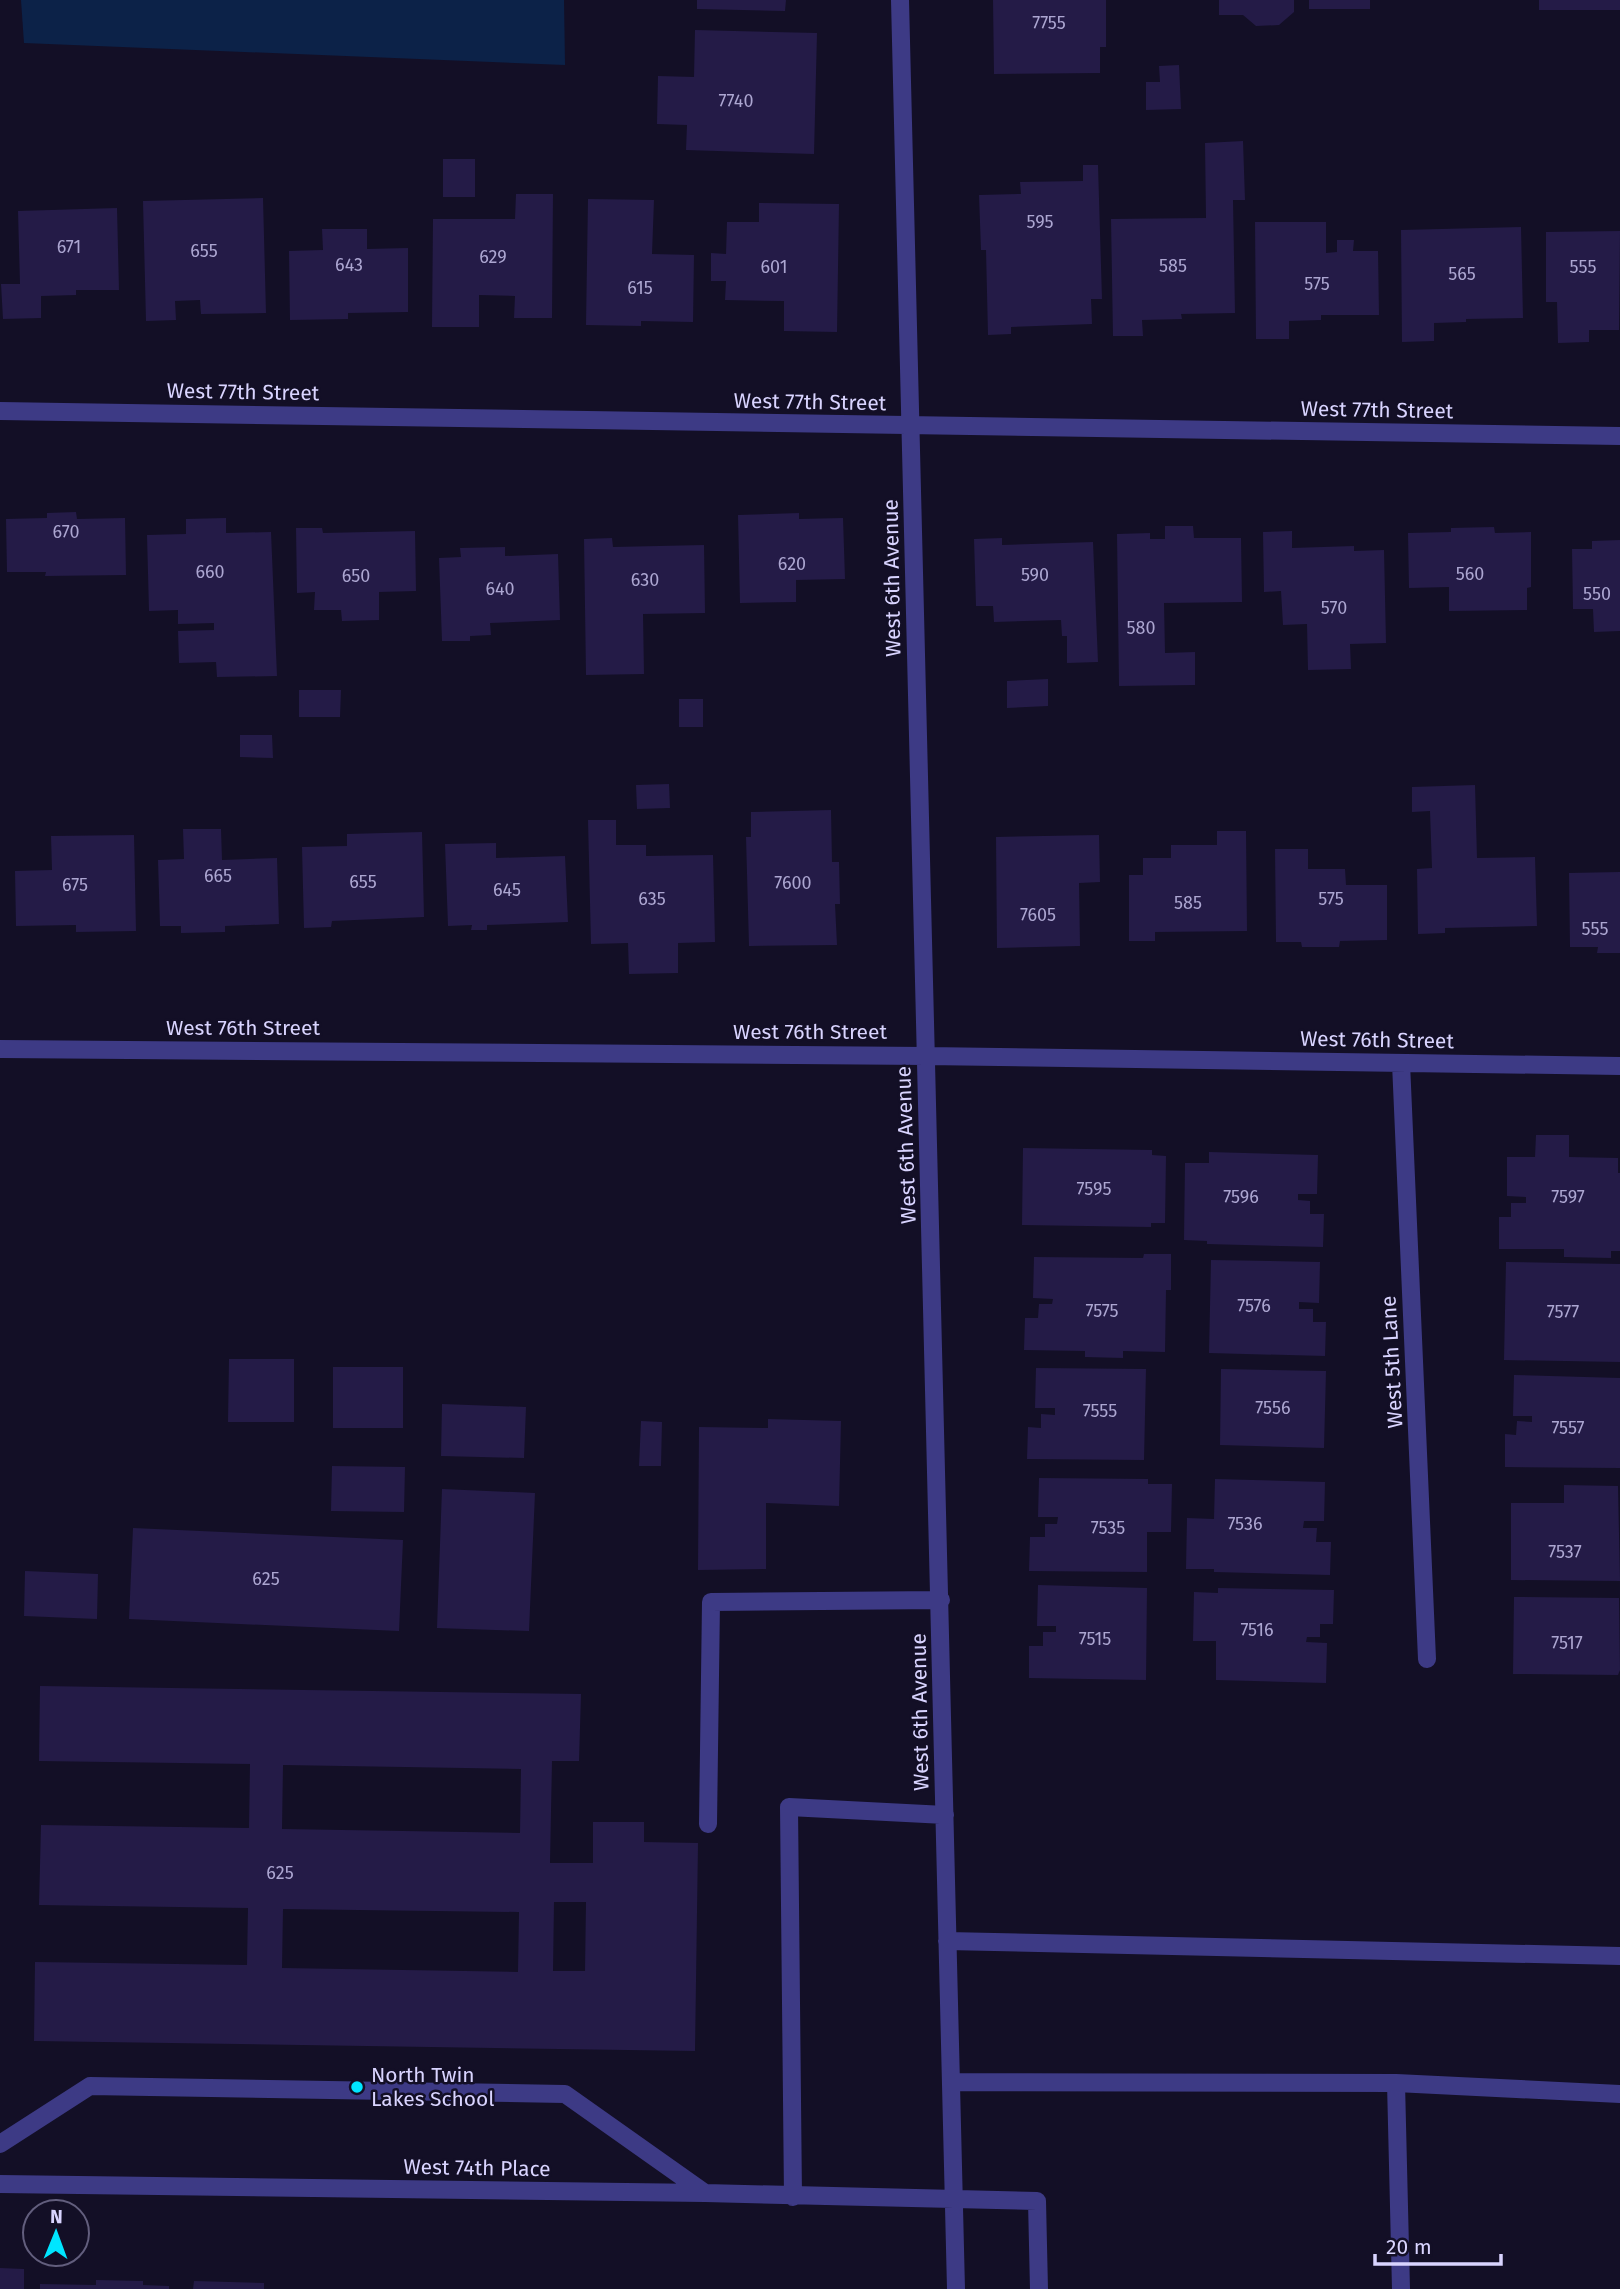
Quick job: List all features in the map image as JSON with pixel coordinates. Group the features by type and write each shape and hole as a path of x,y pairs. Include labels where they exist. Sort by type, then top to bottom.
{"street":[{"name":"West 6th Avenue","path":"900,0 956,2289"},
{"name":"West 77th Street","path":"0,411 1620,436"},
{"name":"West 76th Street","path":"0,1049 926,1056 1620,1066"},
{"name":"West 5th Lane","path":"1401,1063 1427,1659"},
{"path":"708,1824 711,1602 941,1600"},
{"path":"793,2197 789,1807 945,1815"},
{"path":"947,1941 1620,1956"},
{"path":"951,2082 1396,2082 1620,2094"},
{"path":"1396,2082 1401,2289"},
{"path":"0,2144 90,2086 565,2094 705,2193"},
{"name":"West 74th Place","path":"0,2184 705,2193 1037,2201 1040,2289"}],"water":[{"path":"21,0 564,0 565,65 24,43"}],"building":[{"path":"697,0 786,0 785,11 697,9"},
{"path":"993,0 1106,0 1106,47 1100,47 1100,73 994,74"},
{"path":"1219,0 1294,0 1294,12 1279,25 1256,26 1243,15 1219,15"},
{"path":"1309,0 1370,0 1370,9 1309,9"},
{"path":"1539,0 1620,0 1620,10 1539,10"},
{"path":"695,30 817,33 814,154 686,150 687,125 657,124 658,76 694,77"},
{"path":"1179,65 1181,109 1146,110 1146,82 1160,82 1159,66"},
{"path":"1243,141 1245,200 1233,200 1235,313 1181,314 1182,319 1142,320 1143,336 1113,336 1111,219 1206,218 1205,143"},
{"path":"443,159 475,159 475,197 443,197"},
{"path":"1083,165 1098,165 1102,299 1091,299 1092,324 1011,327 1011,334 988,335 986,250 981,250 979,195 1021,194 1020,182 1083,181"},
{"path":"516,194 553,194 552,318 514,318 515,296 479,295 479,327 432,327 433,219 515,219"},
{"path":"263,198 266,313 201,314 200,300 175,301 176,320 146,321 143,201"},
{"path":"588,199 654,200 652,254 694,255 693,322 641,321 641,326 586,325"},
{"path":"759,203 839,204 837,332 784,331 784,301 725,300 726,281 711,281 711,253 726,254 727,222 759,222"},
{"path":"117,208 119,290 76,290 76,295 41,296 41,318 3,319 1,284 20,284 18,211"},
{"path":"1255,222 1326,222 1326,253 1337,252 1337,240 1354,240 1353,251 1378,251 1379,315 1321,315 1321,320 1289,321 1289,339 1256,339"},
{"path":"1521,227 1523,318 1466,319 1466,322 1434,323 1434,341 1402,342 1401,230"},
{"path":"322,229 367,229 367,249 408,248 408,312 348,313 348,319 290,320 289,251 323,250"},
{"path":"1620,231 1619,330 1589,330 1589,342 1558,343 1557,302 1546,302 1546,232"},
{"path":"76,512 77,519 125,518 126,575 45,576 46,572 7,572 6,519 47,518 47,513"},
{"path":"799,513 799,519 843,518 845,579 796,580 796,602 740,603 738,515"},
{"path":"226,518 226,533 271,532 277,676 217,677 216,662 179,663 178,631 214,630 214,623 178,624 178,610 149,611 147,535 186,534 186,519"},
{"path":"1165,526 1193,526 1194,538 1241,538 1242,602 1164,603 1165,653 1195,652 1195,685 1119,686 1117,534 1150,533 1150,539 1165,539"},
{"path":"1494,527 1495,533 1531,532 1531,587 1527,588 1527,610 1449,611 1449,587 1409,588 1408,533"},
{"path":"296,528 322,528 323,533 415,531 416,591 379,592 379,620 342,621 341,610 314,610 315,592 297,593"},
{"path":"1292,531 1292,548 1354,546 1354,551 1384,550 1386,643 1350,644 1351,669 1308,670 1307,624 1283,625 1281,591 1264,592 1263,532"},
{"path":"612,538 613,547 704,545 705,613 643,614 644,674 586,675 584,539"},
{"path":"1002,538 1002,545 1093,542 1098,662 1067,663 1067,636 1062,636 1061,620 994,622 993,606 976,606 974,539"},
{"path":"1620,540 1620,631 1594,632 1593,609 1573,609 1572,549 1592,549 1592,541"},
{"path":"505,547 505,556 558,554 560,620 490,623 491,635 470,636 470,641 442,641 439,558 461,557 460,548"},
{"path":"1048,679 1048,706 1007,708 1007,681"},
{"path":"299,690 341,690 340,717 299,717"},
{"path":"679,699 703,699 703,727 679,727"},
{"path":"240,735 272,735 273,758 240,757"},
{"path":"669,784 670,808 637,809 636,785"},
{"path":"1475,785 1477,858 1535,857 1537,926 1445,928 1445,933 1418,934 1417,869 1432,868 1430,811 1412,812 1412,787"},
{"path":"831,810 832,862 839,862 840,904 835,904 837,945 749,946 746,837 751,837 751,812"},
{"path":"588,820 616,820 616,845 646,845 646,856 713,855 715,942 678,943 678,973 629,974 628,943 591,944"},
{"path":"183,829 221,829 222,860 277,858 279,924 225,926 225,932 181,933 181,926 160,926 158,860 184,859"},
{"path":"1217,831 1246,831 1247,931 1155,932 1155,941 1129,941 1129,875 1143,875 1143,858 1171,858 1171,845 1217,845"},
{"path":"422,832 424,917 332,921 331,927 304,928 302,847 347,846 347,834"},
{"path":"134,835 136,931 76,932 76,925 16,926 15,871 52,870 51,836"},
{"path":"1099,835 1100,882 1079,883 1080,946 997,948 996,837"},
{"path":"496,843 496,858 565,856 568,922 487,925 487,930 471,930 472,925 448,926 445,844"},
{"path":"1275,849 1308,849 1308,869 1345,869 1346,885 1387,885 1387,940 1340,941 1339,947 1302,947 1301,942 1276,942"},
{"path":"1620,872 1620,953 1597,953 1598,947 1570,947 1569,873"},
{"path":"1536,1135 1569,1135 1569,1157 1618,1158 1620,1251 1611,1251 1611,1258 1564,1257 1564,1249 1499,1249 1499,1217 1511,1217 1511,1203 1526,1203 1526,1197 1507,1196 1507,1157 1535,1157"},
{"path":"1023,1148 1152,1150 1152,1155 1166,1156 1165,1223 1151,1223 1151,1227 1022,1225"},
{"path":"1209,1152 1318,1155 1317,1194 1298,1194 1298,1200 1310,1201 1310,1214 1324,1214 1323,1247 1207,1244 1207,1241 1184,1240 1185,1163 1209,1163"},
{"path":"1144,1254 1171,1254 1171,1290 1166,1290 1165,1352 1123,1351 1123,1358 1085,1357 1085,1351 1024,1350 1025,1318 1038,1318 1039,1304 1052,1304 1053,1299 1033,1298 1034,1257 1143,1258"},
{"path":"1211,1260 1320,1262 1319,1303 1299,1302 1299,1309 1313,1309 1313,1322 1326,1322 1325,1356 1209,1353"},
{"path":"1506,1262 1620,1264 1620,1362 1504,1360"},
{"path":"229,1359 294,1359 294,1422 228,1422"},
{"path":"333,1367 403,1367 403,1428 333,1428"},
{"path":"1036,1368 1146,1369 1144,1460 1027,1459 1028,1427 1041,1428 1041,1414 1055,1415 1055,1408 1035,1408"},
{"path":"1221,1369 1326,1371 1324,1448 1220,1445"},
{"path":"1514,1375 1620,1378 1620,1468 1505,1467 1505,1434 1516,1435 1517,1421 1532,1422 1532,1416 1513,1416"},
{"path":"442,1404 526,1407 524,1458 441,1456"},
{"path":"768,1419 841,1421 839,1506 766,1503 766,1569 698,1570 699,1427 768,1428"},
{"path":"641,1421 662,1422 661,1466 639,1466"},
{"path":"332,1466 405,1467 404,1512 331,1511"},
{"path":"1039,1478 1148,1479 1148,1484 1172,1484 1171,1532 1147,1532 1147,1572 1029,1571 1030,1537 1045,1537 1045,1524 1057,1524 1058,1517 1038,1517"},
{"path":"1215,1479 1325,1482 1324,1521 1304,1521 1303,1528 1317,1528 1316,1542 1331,1542 1330,1575 1186,1569 1187,1518 1214,1519"},
{"path":"1564,1485 1618,1486 1620,1581 1511,1580 1511,1503 1564,1503"},
{"path":"442,1489 535,1493 529,1631 437,1628"},
{"path":"133,1528 403,1540 399,1631 129,1619"},
{"path":"25,1571 98,1574 97,1619 24,1616"},
{"path":"1038,1585 1147,1588 1146,1680 1029,1678 1029,1646 1043,1646 1043,1632 1056,1632 1056,1626 1037,1626"},
{"path":"1218,1588 1334,1590 1333,1624 1320,1624 1320,1637 1307,1637 1306,1642 1327,1643 1326,1683 1216,1680 1216,1641 1193,1641 1194,1592 1218,1593"},
{"path":"1514,1597 1619,1598 1618,1675 1513,1674"},
{"path":"40,1686 581,1694 579,1761 552,1761 550,1863 593,1863 593,1822 644,1822 644,1842 698,1843 695,2051 34,2041 35,1962 247,1965 248,1908 39,1905 41,1825 249,1828 250,1764 39,1761","holes":["283,1765 521,1769 520,1833 282,1829","554,1902 586,1902 585,1971 553,1971","283,1909 519,1912 518,1972 282,1968"]},
{"path":"0,2268 24,2269 24,2289 0,2289"},
{"path":"96,2280 143,2281 143,2285 169,2286 169,2289 40,2289 40,2284 96,2285"},
{"path":"194,2281 264,2283 264,2289 193,2289"}],"place":[{"name":"North Twin Lakes School","path":"357,2087"}]}
